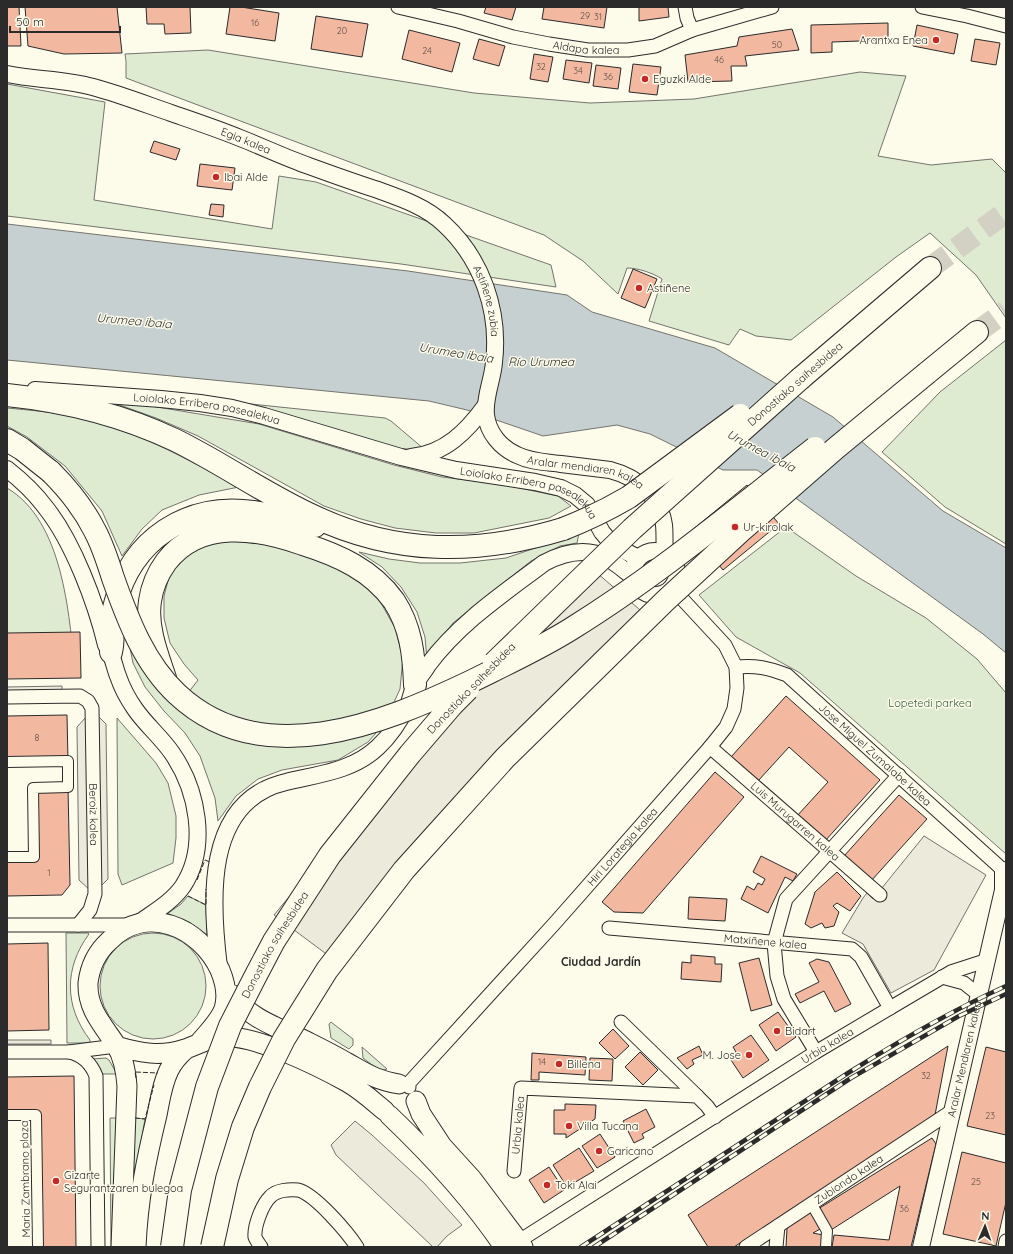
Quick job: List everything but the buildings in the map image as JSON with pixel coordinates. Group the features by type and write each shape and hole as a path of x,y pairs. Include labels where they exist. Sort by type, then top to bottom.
{"highway":[{"name":"Donostiako saihesbidea","path":"172,1247 182,1183 207,1087 230,1026 274,941 330,855 410,754 452,705 632,529 801,378 930,268"},
{"path":"7,440 22,449 51,472 72,495 90,520 102,548 122,604 137,638 152,664 167,683 191,705 220,722 251,732 284,736 321,734 354,728 390,716 438,697 518,659 571,629 690,545 922,371 949,354 977,332"},
{"path":"212,1247 227,1179 243,1127 260,1087 284,1039 327,970 404,870 505,758 665,601 742,530 831,453 922,371"},
{"path":"7,395 43,399 122,418 183,444 299,509 337,526 385,541 436,548 462,548 500,544 538,537 588,519 629,497 771,392 801,378"},
{"path":"111,652 113,644 112,632 114,606 119,590 129,568 143,550 156,537 171,527 187,519 206,513 228,510 253,512 313,526 337,526"},
{"path":"167,683 150,624 150,602 153,585 161,569 181,546 209,533 231,530 255,532 293,540 318,548 353,564 376,580 394,601 406,625 413,651 415,685"}],"main road":[{"path":"121,1247 127,1086 126,1072 92,1008 89,997 88,983 96,955 121,930 136,924 162,923 175,926 198,940 212,955 222,977 241,1006 263,1021 306,1041 370,1076 389,1082 408,1091 442,1146 472,1179 515,1245"},
{"path":"136,1247 138,1216 146,1160 168,1072 179,1056 192,1046 217,1022 224,1008 226,995 222,977"},
{"path":"114,1049 157,1054 172,1053 215,1038 232,1037 270,1046 295,1056 347,1082 366,1095 387,1113 444,1170 474,1204 515,1245"},
{"path":"388,1087 408,1091 413,1111 404,1117 399,1118 387,1113 382,1102 384,1092 388,1087"}],"street":[{"name":"Aldapa kalea","path":"398,7 458,21 513,37 588,50 628,50 656,46 692,30 772,7"},
{"path":"685,7 687,18 692,30"},
{"path":"922,7 1006,26"},
{"name":"Egia kalea","path":"7,74 91,86 238,137 308,166 399,197 433,214 455,234 465,248"},
{"name":"Astiñene zubia","path":"465,248 484,281 495,327 496,345 494,363 486,405"},
{"name":"Loiolako Erribera pasealekua","path":"7,391 25,389 200,403 264,416 401,457 456,470 535,482 561,488 575,495 586,505 602,532 612,544 638,558"},
{"name":"Aralar mendiaren kalea","path":"486,405 488,425 494,436 509,451 527,460 621,472 639,482 653,497 662,515 664,524 665,553"},
{"name":"Loiolako Erribera pasealekua","path":"401,457 420,456 444,447 457,438 473,422 486,405"},
{"path":"7,469 34,494 58,525 85,581 106,645 111,652 118,675 128,698 143,720 162,741 180,765 191,792 196,814 197,837 195,852 188,877 182,887 170,900 136,924 7,925"},
{"path":"650,551 665,553 674,562 677,569 677,575 672,588 660,595 647,594 636,586 632,576 632,570 638,558 644,554 650,551"},
{"path":"222,977 214,913 217,861 223,840 232,820 246,803 262,791 284,782 328,773 344,768 363,759 378,747 390,734 409,702 415,685 429,665 462,627 481,611 553,558 575,552 597,554 607,558 632,576"},
{"name":"Hiri Lorategia kalea","path":"408,1091 408,1084 554,924 726,727 734,709 737,688 736,666 725,645 672,588"},
{"name":"Jose Miguel Zumalabe kalea","path":"736,666 767,668 787,675 1003,870"},
{"name":"Beroiz kalea","path":"7,697 80,696 91,704 95,894 90,910 78,924"},
{"name":"Luis Murugarren kalea","path":"710,747 880,896"},
{"path":"7,762 68,761 68,787 32,788 34,857 7,857"},
{"path":"816,1052 784,999 777,976 774,943 786,900 899,775"},
{"name":"Aralar Mendiaren kalea","path":"923,1247 952,1111 1003,890 1003,870"},
{"name":"Matxiñene kalea","path":"609,928 852,949 861,958 890,1008"},
{"name":"Urbia kalea","path":"515,1245 816,1052 951,972 988,960"},
{"path":"942,977 964,983 979,994"},
{"path":"621,1022 707,1106 715,1117"},
{"path":"7,1052 70,1052 114,1049"},
{"path":"70,1052 86,1060 94,1070 96,1076 98,1247"},
{"name":"Urbia kalea","path":"514,1172 521,1088 697,1096"},
{"name":"Zubiondo kalea","path":"746,1247 952,1111"},
{"name":"Maria Zambrano plaza","path":"7,1115 36,1115 38,1247"},
{"path":"261,1247 255,1238 257,1218 270,1196 285,1190 300,1191 316,1201 350,1236 358,1247"},
{"path":"812,1203 827,1231 826,1247"},
{"path":"776,1247 778,1226"},
{"path":"1005,1247 1006,1241"}],"green space":[{"path":"208,50 474,93 590,103 694,99 860,72 906,76 878,156 931,165 992,159 1006,173 1006,318 976,275 930,233 896,257 791,340 756,336 740,329 729,345 649,321 662,279 654,275 641,270 627,268 618,294 583,261 544,235 126,78 125,54"},
{"path":"7,84 105,102 94,200 272,229 279,176 316,182 551,265 556,287 401,264 7,216"},
{"path":"1006,340 1006,544 945,507 882,452 940,392"},
{"path":"97,397 259,424 394,465 442,477 500,484 558,496 571,506 549,518 474,533 436,533 395,528 361,519 324,506 198,436 156,418"},
{"path":"222,401 385,418 391,421 424,449 399,449"},
{"path":"7,408 74,416 117,428 159,446 239,487 199,495 162,510 142,529 122,556 102,511 65,466 27,437 7,426"},
{"path":"7,488 26,503 40,522 52,545 60,570 66,597 75,672 7,673"},
{"name":"Lopetedi parkea","path":"786,527 856,576 926,618 977,659 1006,693 1006,854 800,673 736,637 699,595"},
{"path":"579,533 577,543 560,546 531,561 453,623 437,643 427,660 425,637 417,612 401,587 382,567 359,552 389,559 420,563 460,563 506,558"},
{"path":"255,538 335,560 376,594 395,628 403,658 400,689 384,724 368,742 338,760 282,770 258,779 236,796 218,821 215,798 200,756 185,733 164,711 145,687 133,663 128,638 178,706 198,680 184,664 170,643 164,618 164,596 169,577 181,559 201,542"},
{"path":"117,718 156,763 168,783 176,816 176,838 173,863 122,885 118,874"},
{"path":"188,896 206,905 207,935 189,922 167,914 181,904"},
{"path":"66,933 89,934 75,960 71,974 70,987 75,1014 81,1027 90,1040 88,1043 67,1043"},
{"path":"153,933 173,937 190,949 202,966 206,986 202,1006 190,1023 173,1035 153,1039 133,1035 116,1023 104,1006 100,986 104,966 116,949 133,937"},
{"path":"331,1022 353,1039 353,1045 349,1049 331,1038 329,1024"},
{"path":"362,1047 387,1069 380,1071 363,1058"},
{"path":"106,1058 109,1060 117,1074 101,1074 91,1059"},
{"path":"110,1118 120,1118 113,1247 111,1247"},
{"path":"135,1118 145,1119 136,1171 132,1170"}],"shaded area":[{"path":"590,567 646,615 333,959 274,915 421,737"},
{"path":"62,686 62,691 7,692 7,687"},
{"path":"98,716 106,724 108,879 99,888"},
{"path":"86,717 90,890 79,880 77,727"},
{"path":"924,836 986,875 934,970 891,993 863,944 842,933 867,893 873,899"},
{"path":"7,1040 51,1040 51,1044 7,1044"},
{"path":"355,1121 424,1183 462,1225 447,1236 437,1247 433,1247 336,1155 331,1145"}],"water":[{"name":"Río Urumea","path":"7,224 408,271 567,295 592,312 715,348 833,417 943,511 1006,548 1006,653 983,634 757,470 723,470 650,434 617,425 543,436 467,410 429,401 7,360"}],"tunnel":[{"path":"930,268 1006,212"},
{"path":"977,332 1006,311"}],"railway":[{"path":"581,1247 867,1061 945,1016 1006,986"},
{"path":"594,1247 851,1078 959,1016 1006,994"}],"fence":[{"path":"197,880 205,860 210,862"},
{"path":"188,896 206,905 206,889"},
{"path":"136,1078 135,1072 158,1073"},
{"path":"135,1118 145,1119 154,1085"}],"place":[{"name":"Arantxa Enea","path":"936,40"},
{"name":"Eguzki Alde","path":"645,79"},
{"name":"Ibai Alde","path":"216,177"},
{"name":"Astiñene","path":"639,288"},
{"name":"Ur-kirolak","path":"735,527"},
{"name":"Bidart","path":"777,1031"},
{"name":"M. Jose","path":"749,1055"},
{"name":"Billena","path":"559,1064"},
{"name":"Villa Tucana","path":"569,1126"},
{"name":"Garicano","path":"599,1151"},
{"name":"Gizarte Segurantzaren bulegoa","path":"56,1181"},
{"name":"Toki Alai","path":"547,1185"}],"district":[{"name":"Ciudad Jardín","path":"601,962"}],"water label":[{"name":"Urumea ibaia","path":"134,321"},
{"name":"Urumea ibaia","path":"456,353"},
{"name":"Urumea ibaia","path":"761,451"}]}
